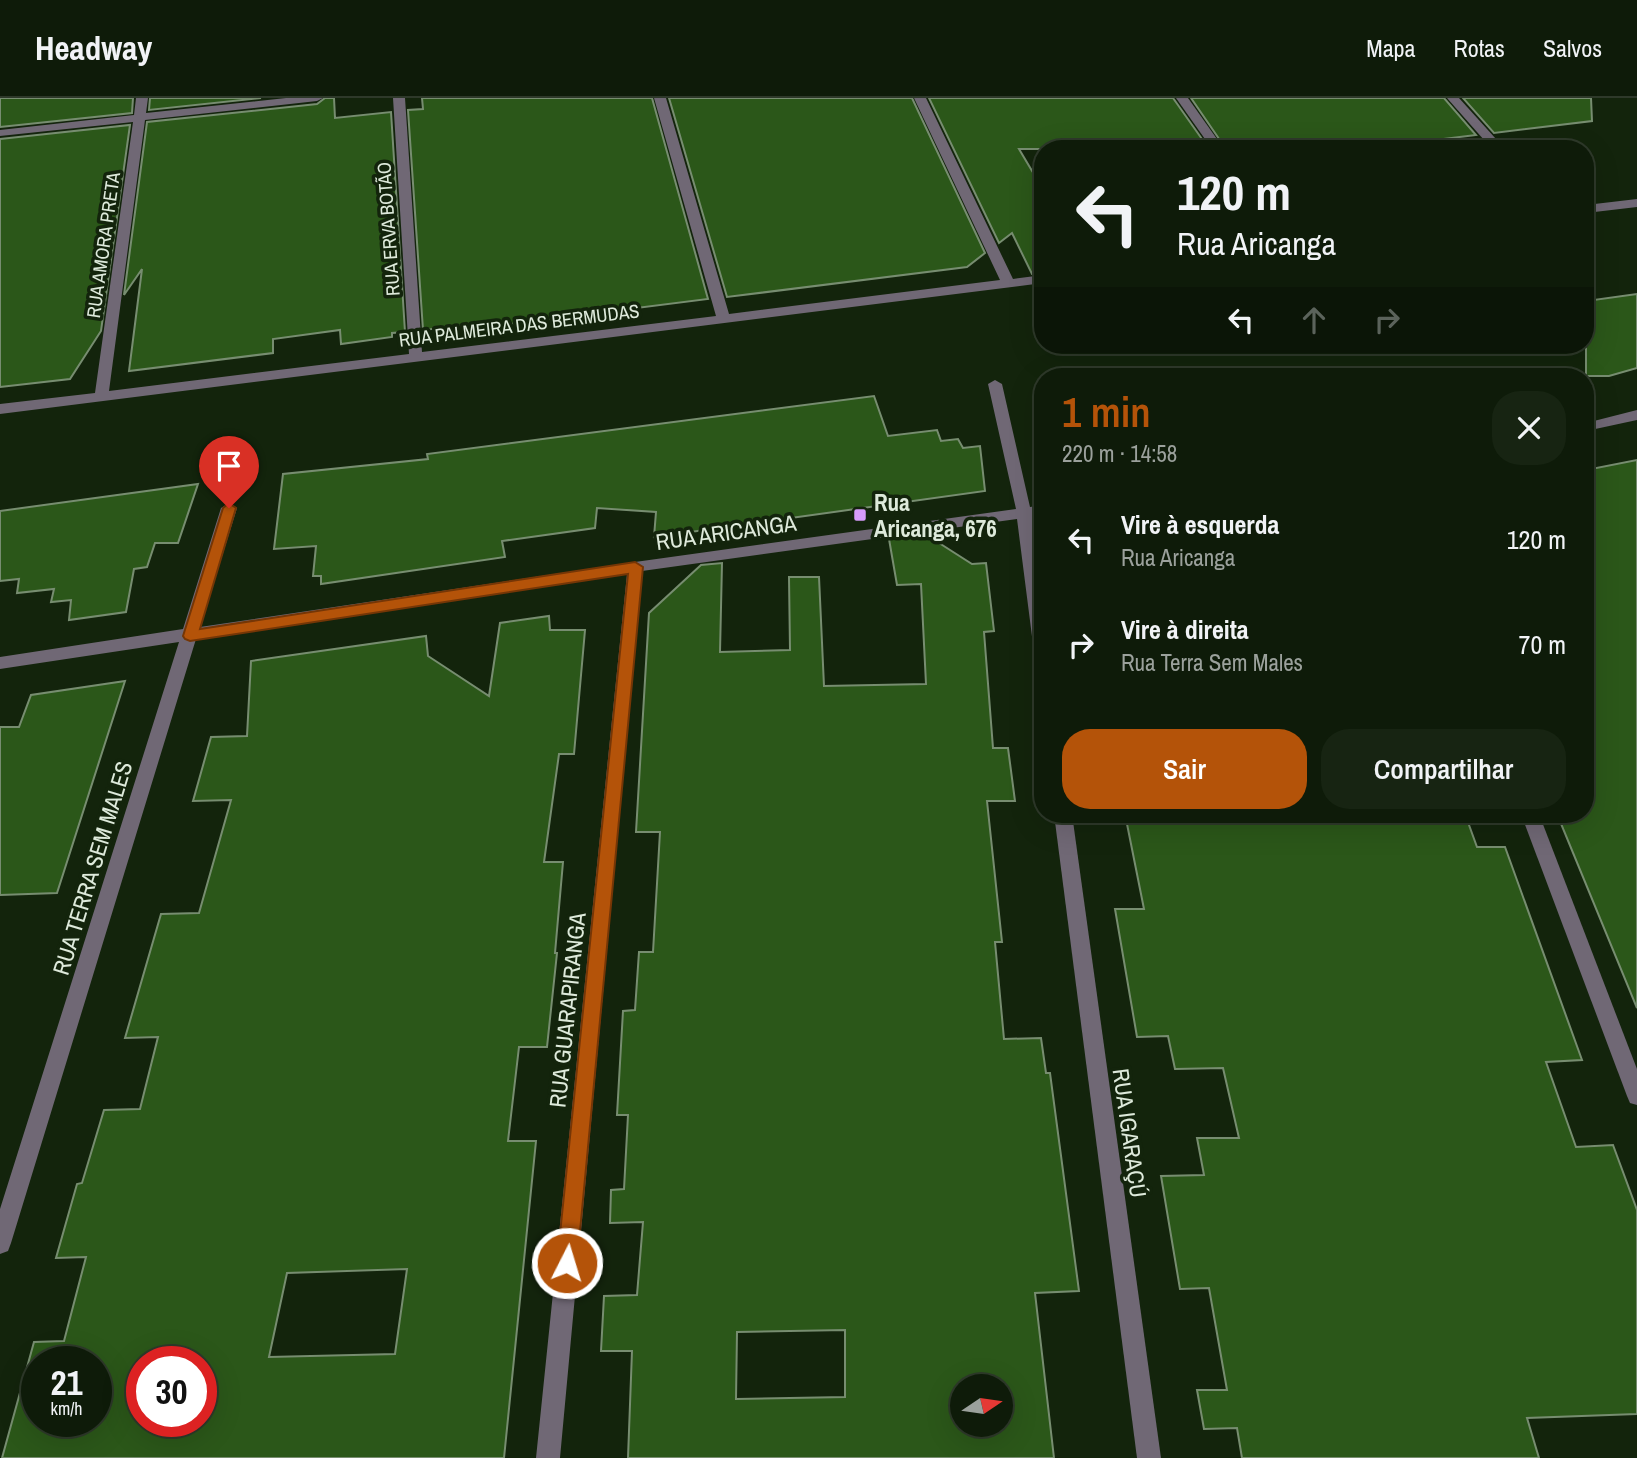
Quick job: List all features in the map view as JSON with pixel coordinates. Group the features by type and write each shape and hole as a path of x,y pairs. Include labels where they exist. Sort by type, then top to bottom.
{"street":[{"name":"RUA AMORA PRETA","path":"101,397 142,98"},
{"path":"0,133 317,98"},
{"name":"RUA ERVA BOTÃO","path":"399,98 416,357"},
{"path":"660,98 723,318"},
{"path":"920,98 1009,283"},
{"path":"1182,98 1212,140"},
{"path":"1453,98 1491,140"},
{"path":"1594,208 1637,203"},
{"name":"RUA PALMEIRA DAS BERMUDAS","path":"0,409 1034,280"},
{"path":"995,384 1024,513 1034,590"},
{"path":"1594,425 1637,415"},
{"name":"RUA TERRA SEM MALES","path":"0,1243 229,508"},
{"name":"RUA ARICANGA","path":"0,663 635,567 1034,511"},
{"name":"RUA GUARAPIRANGA","path":"548,1458 635,567"},
{"name":"RUA IGARAÇÚ","path":"1064,823 1149,1458"},
{"path":"1533,823 1637,1096"}],"building":[{"path":"0,98 133,98 132,113 0,127"},
{"path":"150,98 261,98 149,110"},
{"path":"325,98 334,98 335,118 391,112 405,332 392,333 392,337 341,344 340,330 273,339 273,353 129,371 142,269 124,295 147,122 317,104"},
{"path":"422,98 652,98 708,299 472,329 471,325 423,330 408,110 423,109"},
{"path":"669,98 912,98 985,253 967,267 727,297"},
{"path":"929,98 1173,98 1203,140 1034,140 1034,149 1019,149 1034,174 1034,274 1012,233 999,243"},
{"path":"1191,98 1444,98 1476,135 1435,140 1220,140"},
{"path":"1463,98 1591,98 1592,121 1494,133"},
{"path":"130,125 101,331 70,379 0,387 0,139"},
{"path":"1637,294 1637,368 1609,376 1594,376 1594,368 1586,368 1586,354 1594,354 1594,300"},
{"path":"874,396 888,436 937,430 941,441 958,439 963,448 980,446 985,491 654,537 656,512 597,508 595,528 502,541 505,557 321,584 321,576 313,576 316,546 274,549 283,474 428,459 427,454"},
{"path":"1637,460 1637,1008 1561,823 1594,823 1594,468"},
{"path":"198,484 178,543 155,543 147,567 134,569 126,612 69,620 71,600 51,602 54,589 17,593 19,579 0,581 0,511"},
{"path":"925,534 972,564 986,563 994,631 984,632 993,748 1008,748 1015,801 987,801 1002,942 995,942 1004,1039 1041,1038 1046,1073 1050,1073 1079,1291 1035,1293 1054,1458 628,1458 632,1351 601,1351 604,1296 637,1295 643,1222 610,1223 611,1190 624,1189 628,1115 617,1115 623,1011 635,1010 639,952 653,952 660,832 636,832 649,613 701,565 722,563 720,652 790,650 789,577 819,577 824,686 926,684 921,584 897,585 889,539","holes":["845,1330 845,1397 736,1399 737,1332"]},
{"path":"549,616 550,630 585,630 574,754 559,754 544,862 563,862 547,1047 519,1047 508,1141 536,1141 504,1458 2,1458 21,1389 21,1437 112,1437 112,1346 33,1346 34,1342 64,1341 86,1257 56,1258 77,1184 82,1183 104,1110 140,1109 158,1037 125,1038 161,914 199,913 231,800 193,801 211,737 247,736 251,661 426,636 428,656 489,696 500,623","holes":["407,1269 395,1354 269,1357 287,1273"]},
{"path":"125,681 57,893 0,895 0,727 19,727 31,695"},
{"path":"1127,823 1468,823 1477,847 1505,847 1582,1060 1546,1062 1576,1147 1613,1145 1637,1210 1637,1414 1527,1418 1539,1458 1242,1458 1237,1428 1204,1429 1197,1390 1227,1390 1209,1288 1180,1289 1161,1176 1204,1175 1197,1138 1239,1138 1223,1068 1175,1069 1168,1036 1137,1037 1115,909 1144,909"}],"place":[{"name":"Rua Aricanga, 676","path":"860,515"}],"route":[{"path":"229,508 190,636 635,567 567,1263"}]}
